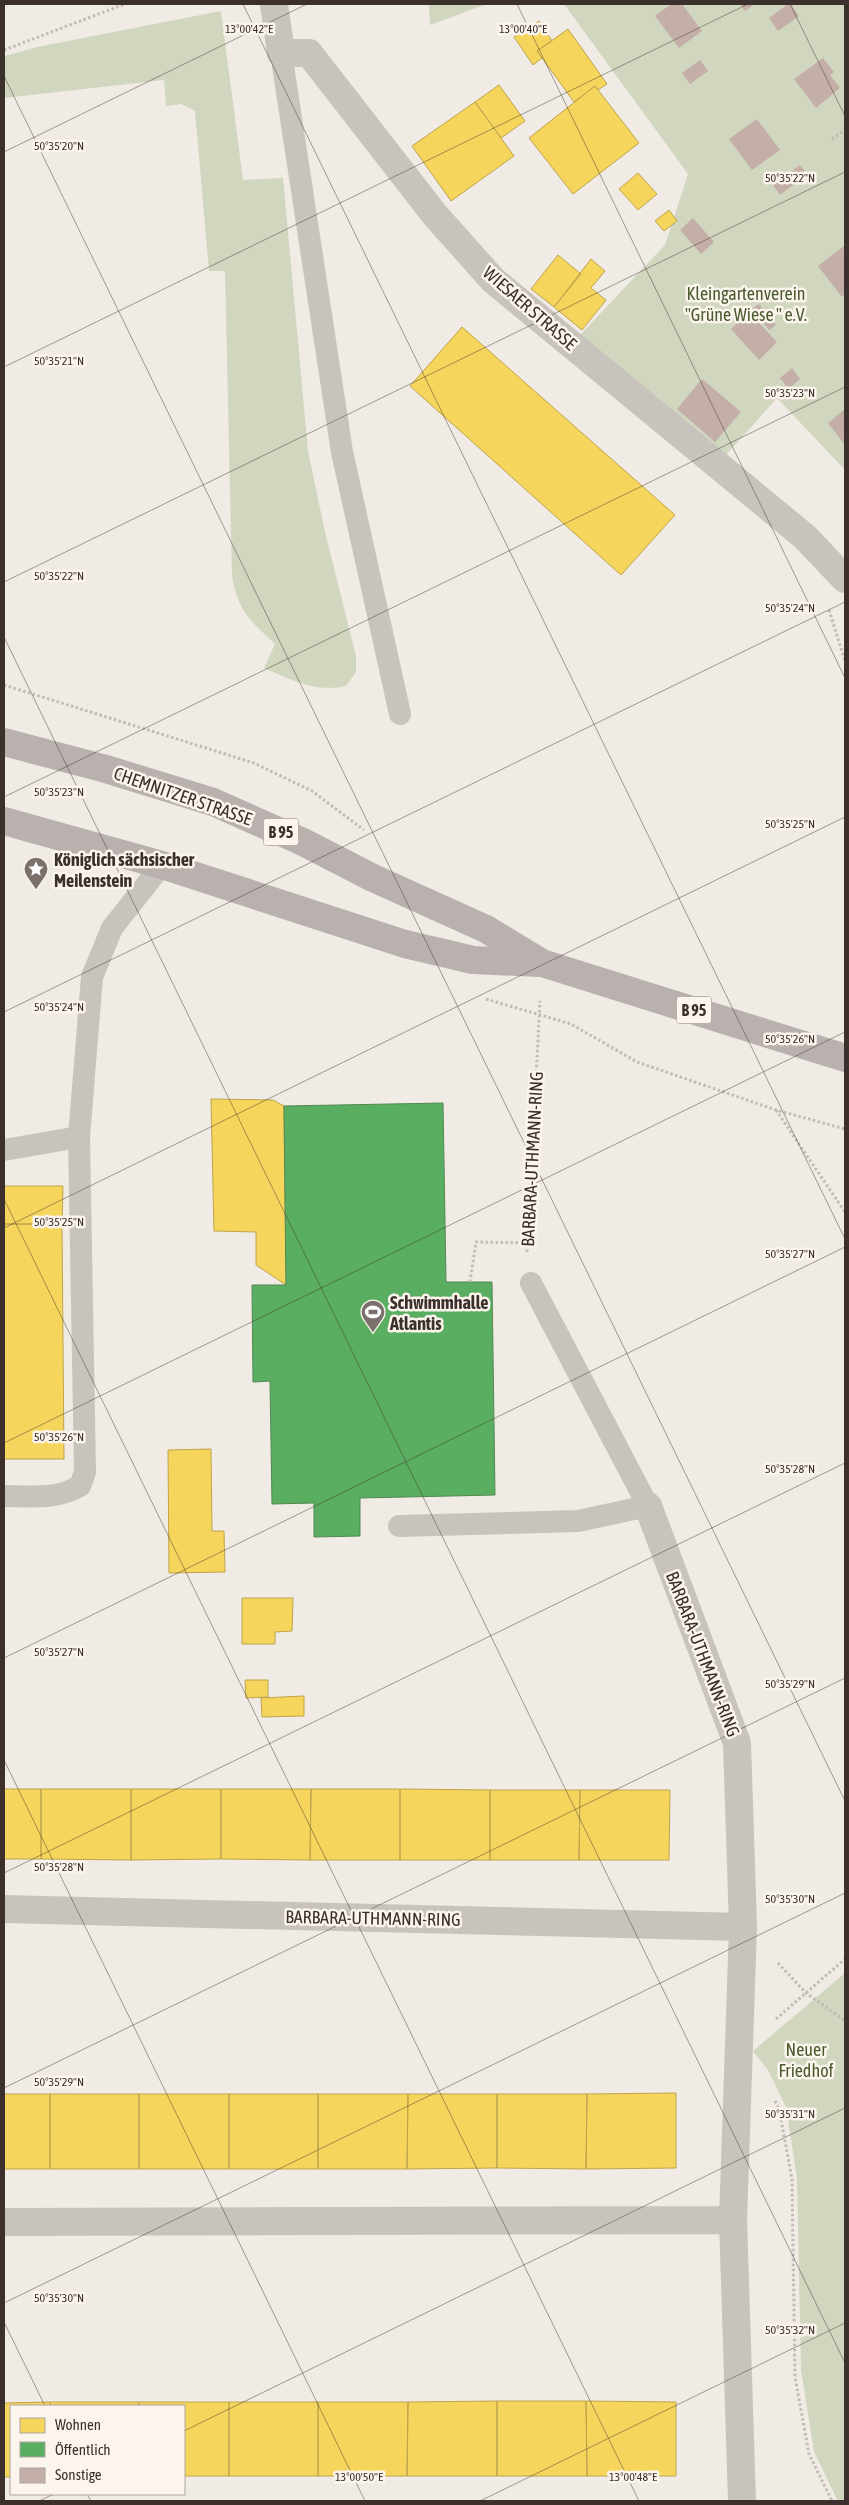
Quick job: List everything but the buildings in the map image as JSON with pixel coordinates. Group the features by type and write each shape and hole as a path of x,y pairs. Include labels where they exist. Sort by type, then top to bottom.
{"main road":[{"name":"CHEMNITZER STRASSE","path":"4,742 106,769 213,802 303,842 373,878 486,929 542,963 845,1058"},
{"name":"CHEMNITZER STRASSE","path":"4,821 162,865 405,944 473,960 542,963"}],"street":[{"path":"274,4 281,53"},
{"name":"WIESAER STRASSE","path":"281,53 309,53 435,215 493,280 805,537 845,578"},
{"name":"BARBARA-UTHMANN-RING","path":"648,1506 738,1744 743,1927 733,2220 742,2501"},
{"name":"BARBARA-UTHMANN-RING","path":"4,1909 743,1927"},
{"path":"4,2222 733,2220"}],"lane":[{"path":"281,53 342,452 400,714"},
{"path":"4,1496 50,1497 67,1494 80,1486 85,1472 79,1137 92,977 112,928 162,865"},
{"path":"4,1150 79,1137"},
{"name":"BARBARA-UTHMANN-RING","path":"530,1283 648,1506"},
{"path":"399,1526 578,1521 648,1506"}],"path":[{"path":"4,50 125,4"},
{"path":"832,139 845,130"},
{"path":"833,606 827,612 845,661"},
{"path":"4,685 254,763 312,791 372,836"},
{"name":"BARBARA-UTHMANN-RING","path":"530,1283 526,1244 542,963"},
{"path":"776,1110 845,1212"},
{"path":"470,1282 476,1242 526,1244"},
{"path":"739,2052 845,1959"},
{"path":"806,1993 845,2020"},
{"path":"771,2094 779,2109 792,2179 794,2377 809,2454 832,2501"}],"green space":[{"path":"429,4 487,4 430,25"},
{"name":"Kleingartenverein \"Grüne Wiese \" e.V.","path":"564,4 845,4 845,470 777,398 717,465 580,335 665,245 688,174"},
{"path":"221,11 243,180 283,178 308,451 325,532 356,656 356,672 346,686 335,688 314,687 264,668 275,644 246,614 235,589 232,576 225,271 209,271 195,111 181,104 166,106 164,80 4,98 5,56 37,47"},
{"name":"Neuer Friedhof","path":"845,1973 845,2501 838,2501 814,2452 801,2370 797,2179 786,2107 768,2070 753,2051"}],"place":[{"name":"Königlich sächsischer Meilenstein","path":"36,890"},
{"name":"Schwimmhalle Atlantis","path":"373,1333"}]}
